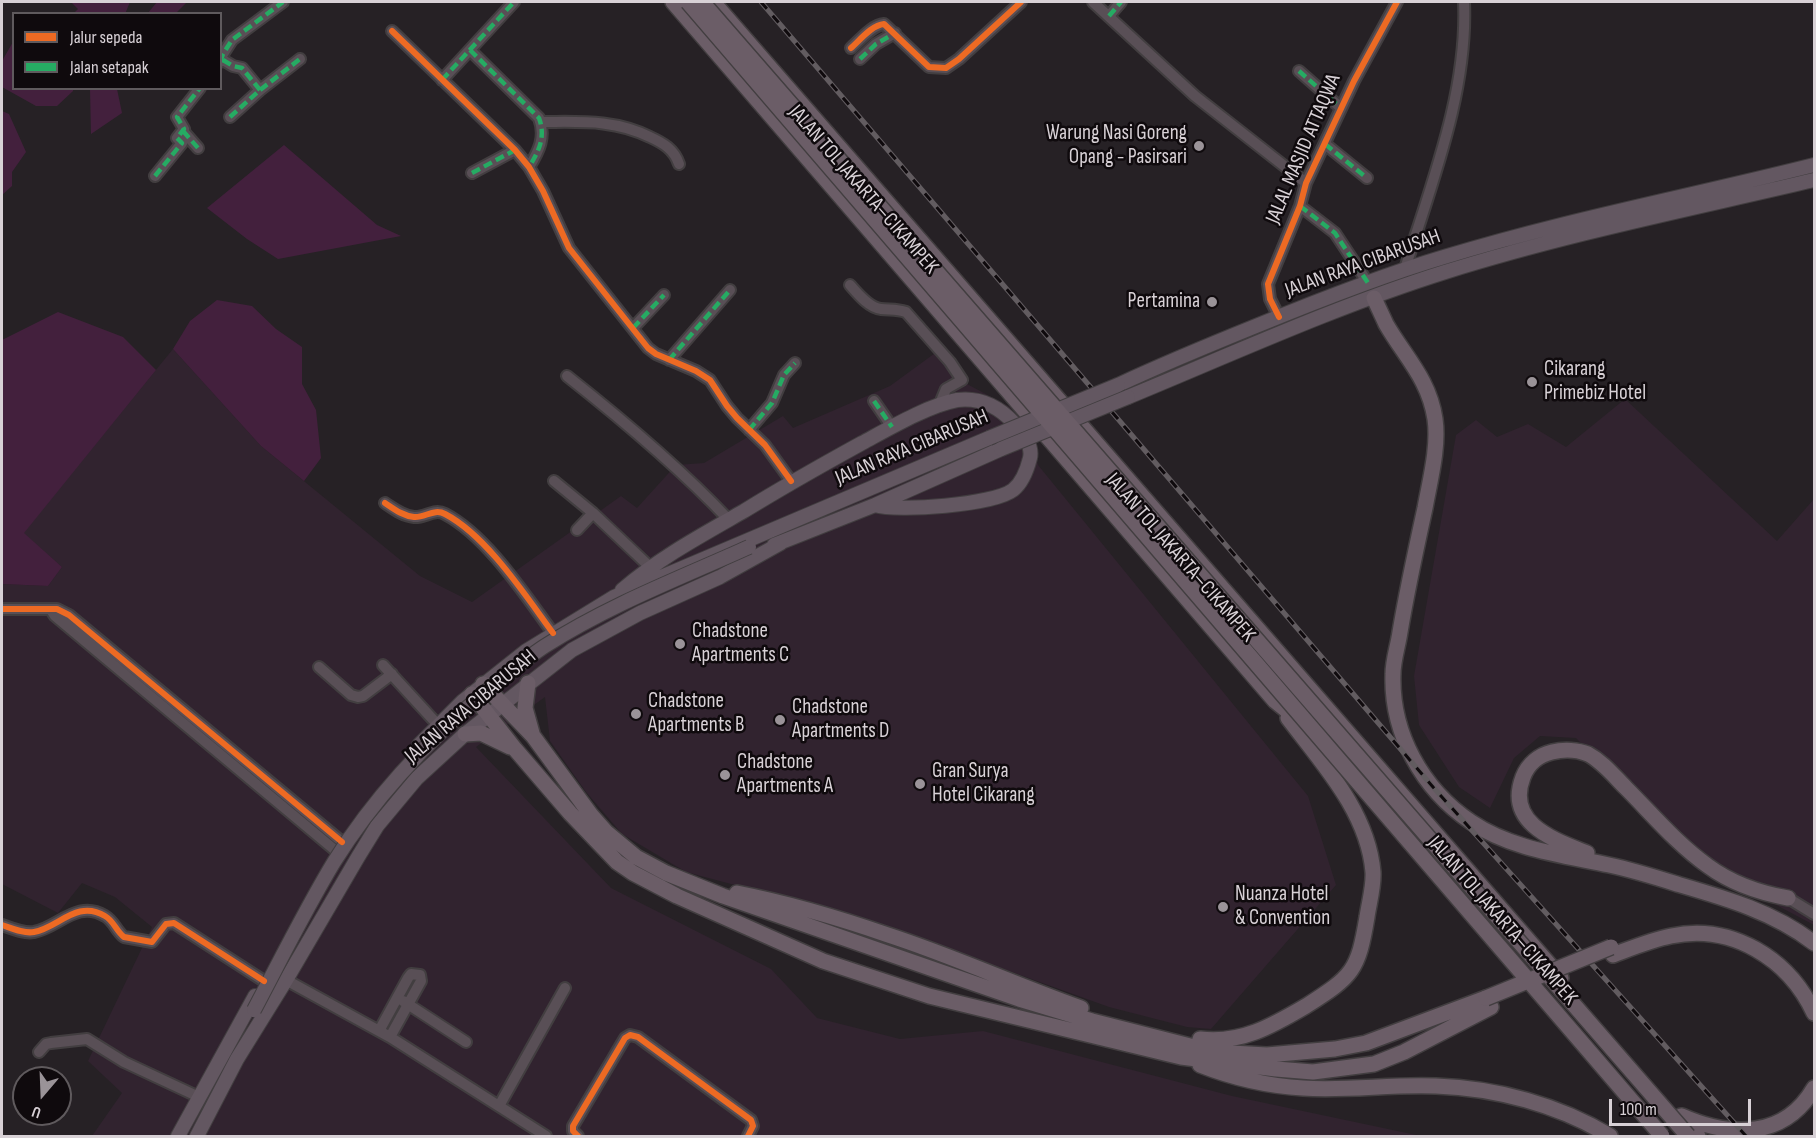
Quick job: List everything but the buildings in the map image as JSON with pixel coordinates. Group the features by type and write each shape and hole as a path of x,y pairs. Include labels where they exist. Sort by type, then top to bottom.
{"highway":[{"name":"JALAN TOL JAKARTA–CIKAMPEK","path":"674,2 1275,701 1304,725 1662,1137"},
{"path":"688,2 1662,1137"},
{"path":"702,2 1688,1137"},
{"name":"JALAN TOL JAKARTA–CIKAMPEK","path":"713,2 1698,1137"},
{"path":"1374,298 1387,325 1421,376 1434,418 1436,434 1429,486 1393,673 1395,705 1402,734 1409,752 1425,777 1455,810 1494,835 1533,849 1620,868 1733,900 1795,929 1815,943"},
{"path":"523,687 525,708 533,736"},
{"path":"473,693 501,705 533,736 606,832 636,857 666,873 705,889 1019,999 1164,1041 1231,1053 1267,1055 1304,1053 1366,1043 1489,1002 1664,928 1682,924 1702,924 1731,929 1763,941 1797,969 1815,993"},
{"path":"473,693 485,718 570,813 617,862 633,873 677,896 823,961 929,996 1181,1057 1276,1070 1313,1072 1374,1064 1404,1052 1489,1002"},
{"path":"705,889 760,898 889,935 1070,1004 1160,1031 1217,1041 1236,1039 1255,1033 1277,1024 1319,998 1351,973 1361,951 1373,874 1370,850 1347,801 1330,772 1275,701"},
{"path":"465,734 486,735 515,749"},
{"path":"1620,868 1550,838 1539,832 1528,820 1521,804 1519,791 1526,770 1535,759 1553,751 1568,750 1587,754 1605,766 1708,867 1767,895 1788,898"},
{"path":"1612,951 1672,936 1701,934 1733,939 1757,949 1777,962 1805,994 1815,1013"},
{"path":"1181,1057 1242,1079 1282,1086 1324,1089 1436,1086 1491,1092 1546,1107 1584,1121 1610,1137"},
{"path":"1679,1115 1721,1131 1745,1134 1781,1123 1808,1100 1815,1088"}],"main road":[{"name":"JALAN RAYA CIBARUSAH","path":"178,1137 339,846 360,814 395,770 438,725 501,670 553,633 614,597 1170,361 1405,269 1520,236 1815,165"},
{"name":"JALAN RAYA CIBARUSAH","path":"197,1137 237,1059 377,826 417,778 465,734 572,650 640,613 729,573 781,543 875,505 1001,449 1374,298 1447,272 1549,243 1815,180"},
{"path":"1405,269 1412,284"},
{"path":"614,597 650,567 791,481 892,427 939,406 957,400 986,403 1001,411 1020,430 1029,448 1029,461 1021,481 1013,490 1001,496 946,505 886,508 875,505"},
{"name":"JALAN RAYA CIBARUSAH","path":"208,1081 219,1073 347,854 376,812 430,748 542,656 610,617 751,549 778,528"},
{"name":"JALAN RAYA CIBARUSAH","path":"751,549 781,543"},
{"path":"501,670 500,678 509,690 523,687"},
{"name":"JALAN RAYA CIBARUSAH","path":"237,1059 256,1011"}],"street":[{"path":"260,90 242,68 222,61 223,54 232,40 283,2"},
{"path":"442,80 514,2"},
{"path":"851,48 879,24 884,24 929,67 946,68 959,59 988,29 1021,2"},
{"path":"1093,2 1195,96 1306,183"},
{"path":"1109,16 1121,2"},
{"name":"JALAL MASJID ATTAQWA","path":"1278,317 1268,293 1268,284 1300,206 1306,183 1341,108 1396,2"},
{"path":"1405,269 1448,133 1460,62 1464,2"},
{"path":"392,31 515,150 529,167 552,208 569,248 648,348 710,380 727,406 765,445 791,481"},
{"path":"860,59 876,44 895,33"},
{"path":"470,50 537,114 541,122 542,142 529,167"},
{"path":"230,117 300,59"},
{"path":"1299,71 1341,108"},
{"path":"198,90 177,117 183,131 198,148"},
{"path":"541,122 596,122 623,126 639,131 668,147 676,156 679,164"},
{"path":"154,176 182,143 177,138 183,131"},
{"path":"1325,144 1367,178"},
{"path":"472,173 515,150"},
{"path":"1300,206 1335,233 1368,283"},
{"path":"850,285 872,306 906,312 950,362 962,380 946,389 939,406"},
{"path":"669,360 730,291"},
{"path":"633,328 664,295"},
{"path":"749,430 772,403 784,375 795,363"},
{"path":"567,376 621,418 696,485 728,519"},
{"path":"874,400 892,427"},
{"path":"554,481 593,513 650,567"},
{"path":"385,503 400,513 416,517 433,512 444,513 470,531 510,576 553,633"},
{"path":"577,531 593,513"},
{"path":"2,609 51,610 64,624 339,846"},
{"path":"383,665 438,725"},
{"path":"319,668 351,695 358,697 363,696 392,674"},
{"path":"1788,898 1815,914"},
{"path":"2,925 35,932 73,913 87,911 106,916 124,937 153,942 166,924 174,922 264,981"},
{"path":"379,1031 411,974 420,975 421,981 390,1037"},
{"path":"286,980 390,1037 499,1106 537,1134"},
{"path":"499,1106 565,988"},
{"path":"397,998 466,1042"},
{"path":"578,1137 573,1131 573,1126 625,1038 630,1035 638,1037 751,1120 753,1126 748,1137"},
{"path":"39,1052 51,1042 87,1039 134,1067 199,1097"}],"shaded area":[{"path":"71,2 130,2 126,12 75,12 78,9"},
{"path":"157,2 187,2 177,12 149,12"},
{"path":"12,44 12,90 73,91 57,106 36,106 2,87 2,61"},
{"path":"90,90 117,90 122,113 91,134"},
{"path":"2,111 9,114 26,152 12,172 12,186 2,195"},
{"path":"284,145 377,225 401,236 278,259 247,239 207,208"},
{"path":"217,300 252,306 276,329 302,347 302,384 316,410 321,458 304,481 261,446 173,349 190,321"},
{"path":"58,312 123,337 156,370 24,533 62,567 48,586 2,584 2,340"},
{"path":"942,348 967,384 1010,407 1033,445 1038,465 1308,796 1336,885 1211,1029 1187,1027 1109,1007 870,921 686,872 622,834 586,792 550,741 545,697 476,747 611,888 771,969 817,1018 900,1039 983,1031 1232,1096 1421,1136 92,1136 122,1093 88,1061 152,927 115,897 82,883 58,913 2,884 2,584 48,586 62,567 23,533 173,349 261,446 420,576 472,602 621,496 637,508 676,465 704,463 783,416 793,428 890,386"},
{"path":"1625,399 1777,541 1814,499 1814,925 1716,873 1637,800 1576,738 1540,736 1514,758 1490,808 1459,787 1419,725 1414,676 1456,435 1476,420 1497,437 1528,424 1566,447"}],"railway":[{"path":"761,2 1433,787 1746,1136"}],"marked path":[{"path":"222,57 232,40 283,2"},
{"path":"442,80 514,2"},
{"path":"1109,16 1121,2"},
{"path":"860,59 876,44 895,33"},
{"path":"470,50 539,118 542,138 529,167"},
{"path":"230,117 300,59"},
{"path":"223,60 242,68 260,90"},
{"path":"1299,71 1341,108"},
{"path":"155,176 182,143 177,138 184,129 177,117 198,90"},
{"path":"183,131 198,148"},
{"path":"1325,144 1367,178"},
{"path":"472,173 515,150"},
{"path":"1300,206 1335,233 1368,283"},
{"path":"669,360 730,290"},
{"path":"633,328 664,295"},
{"path":"749,430 772,403 784,375 795,363"},
{"path":"874,401 892,427"}],"cycle path":[{"path":"851,48 871,30 884,24 929,67 946,68 959,59 1021,2"},
{"path":"1279,317 1270,299 1268,284 1300,206 1306,183 1354,81 1397,2"},
{"path":"392,31 515,150 529,167 543,191 569,248 648,348 710,380 727,406 765,445 791,481"},
{"path":"385,503 410,516 418,517 441,512 461,524 490,551 518,584 553,633"},
{"path":"2,609 57,609 69,615 342,842"},
{"path":"2,925 34,932 77,913 95,912 108,918 124,937 152,942 166,924 174,923 264,981"},
{"path":"578,1136 573,1131 573,1126 625,1038 630,1035 638,1037 751,1120 753,1126 748,1136"}],"place":[{"name":"Warung Nasi Goreng Opang - Pasirsari","path":"1199,146"},
{"name":"Pertamina","path":"1212,302"},
{"name":"Cikarang Primebiz Hotel","path":"1532,382"},
{"name":"Chadstone Apartments C","path":"680,644"},
{"name":"Chadstone Apartments B","path":"636,714"},
{"name":"Chadstone Apartments D","path":"780,720"},
{"name":"Chadstone Apartments A","path":"725,775"},
{"name":"Gran Surya Hotel Cikarang","path":"920,784"},
{"name":"Nuanza Hotel & Convention","path":"1223,907"}]}
